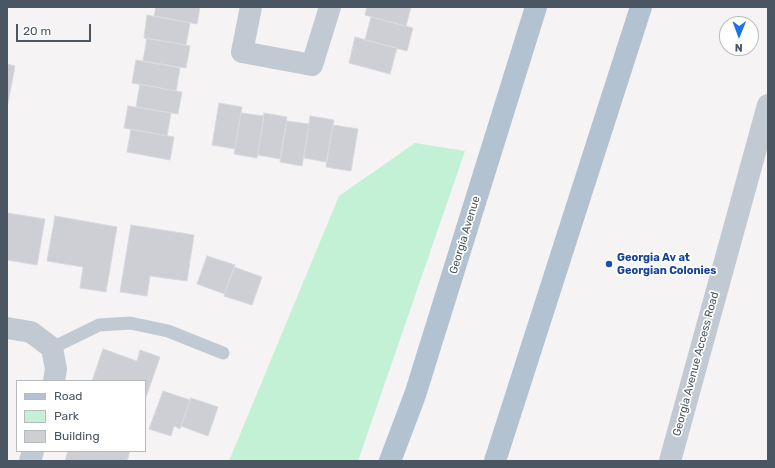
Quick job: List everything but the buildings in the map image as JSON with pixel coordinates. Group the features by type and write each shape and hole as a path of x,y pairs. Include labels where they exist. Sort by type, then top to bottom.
{"main road":[{"name":"Georgia Avenue","path":"390,461 415,395 536,7"},
{"path":"495,461 641,7"}],"street":[{"path":"250,7 242,52 312,65 330,7"},
{"name":"Georgia Avenue Access Road","path":"670,461 768,105"},
{"path":"7,328 31,332 52,348 56,369 54,380"}],"lane":[{"path":"52,348 99,325 130,323 168,331 223,354"}],"green space":[{"path":"415,143 465,151 358,461 229,461 339,196"}],"place":[{"name":"Georgia Av at Georgian Colonies","path":"609,264"}]}
